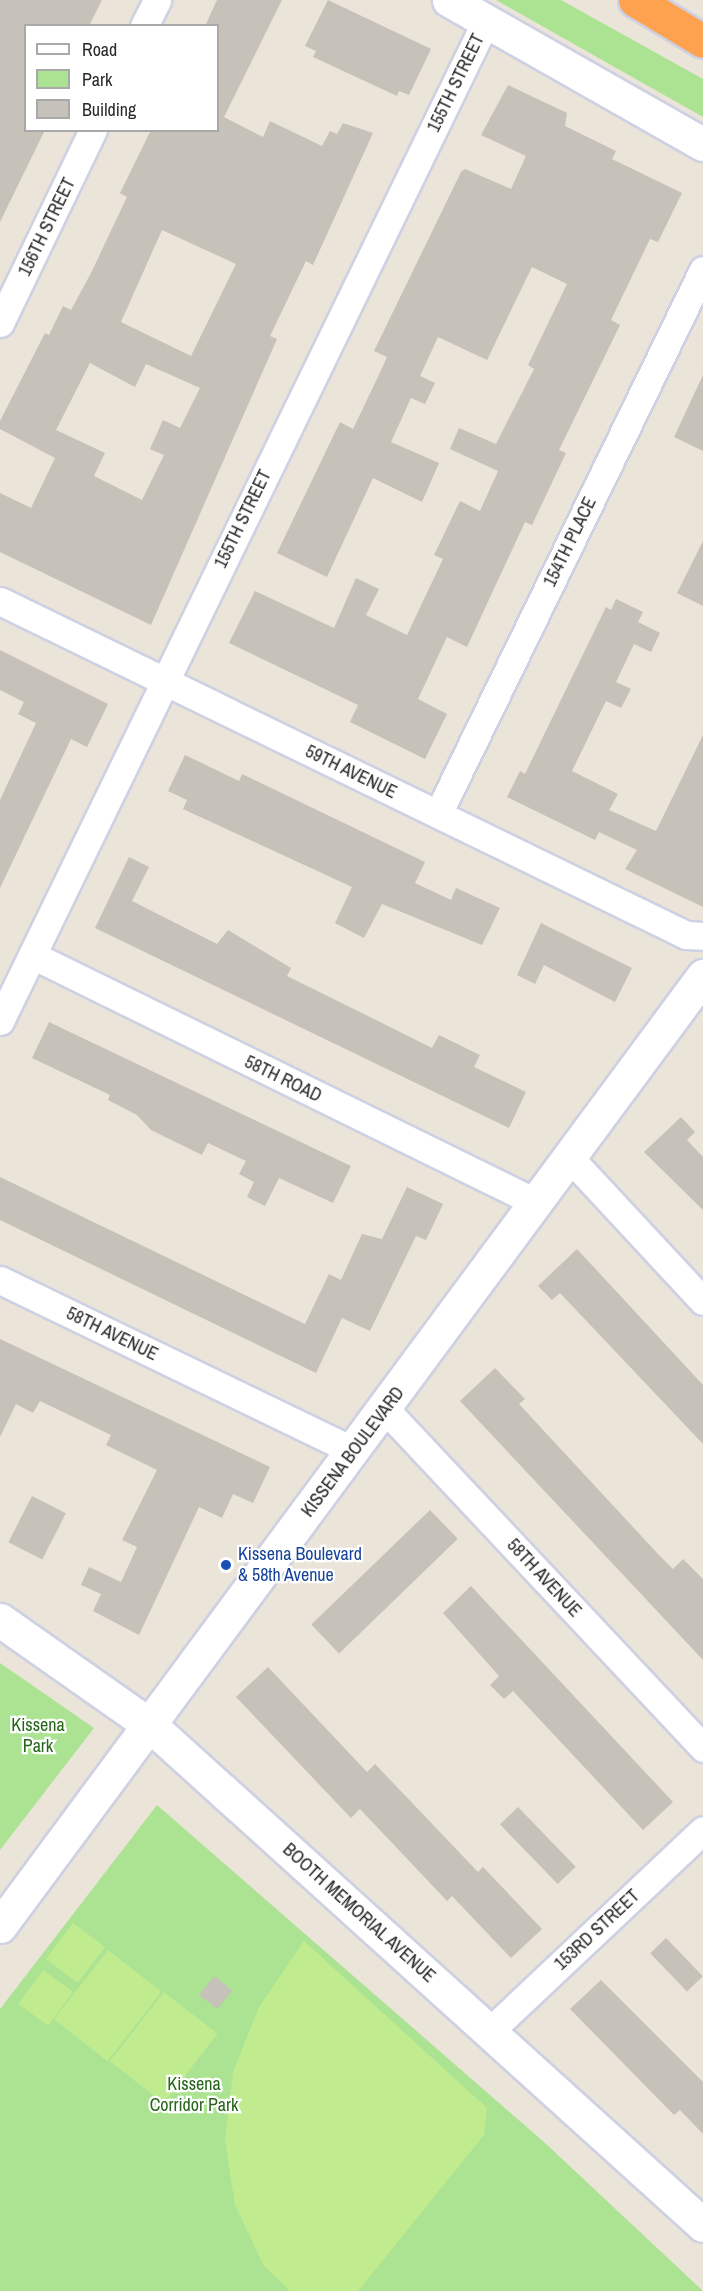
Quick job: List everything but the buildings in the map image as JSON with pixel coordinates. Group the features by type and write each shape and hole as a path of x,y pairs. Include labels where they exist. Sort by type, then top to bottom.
{"highway":[{"path":"635,0 703,41"}],"main road":[{"path":"449,0 487,19 703,144"},
{"name":"KISSENA BOULEVARD","path":"0,1926 151,1726 703,976"},
{"name":"BOOTH MEMORIAL AVENUE","path":"0,1620 151,1726 491,2030 703,2225"}],"street":[{"path":"145,24 157,0"},
{"name":"155TH STREET","path":"0,1020 487,19"},
{"name":"156TH STREET","path":"0,323 92,132"},
{"name":"154TH PLACE","path":"438,814 703,270"},
{"name":"59TH AVENUE","path":"0,601 686,935 703,936"},
{"name":"58TH ROAD","path":"32,955 535,1202"},
{"path":"570,1158 703,1301"},
{"name":"58TH AVENUE","path":"0,1280 353,1450"},
{"name":"58TH AVENUE","path":"385,1409 703,1748"},
{"name":"153RD STREET","path":"491,2030 703,1830"}],"green space":[{"path":"496,0 561,0 703,79 703,117"},
{"name":"Kissena Park","path":"0,1663 94,1728 0,1850"},
{"name":"Kissena Corridor Park","path":"157,1805 544,2142 703,2291 0,2291 0,2009"},
{"path":"73,1923 105,1947 78,1983 46,1959"},
{"path":"304,1941 487,2108 484,2135 358,2291 290,2291 264,2266 235,2205 225,2140 233,2072 259,2007"},
{"path":"108,1950 162,1992 107,2061 54,2019"},
{"path":"43,1970 73,1992 48,2026 18,2004"},
{"path":"164,1992 218,2034 163,2103 110,2061"}],"place":[{"name":"Kissena Boulevard & 58th Avenue","path":"226,1565"}]}
